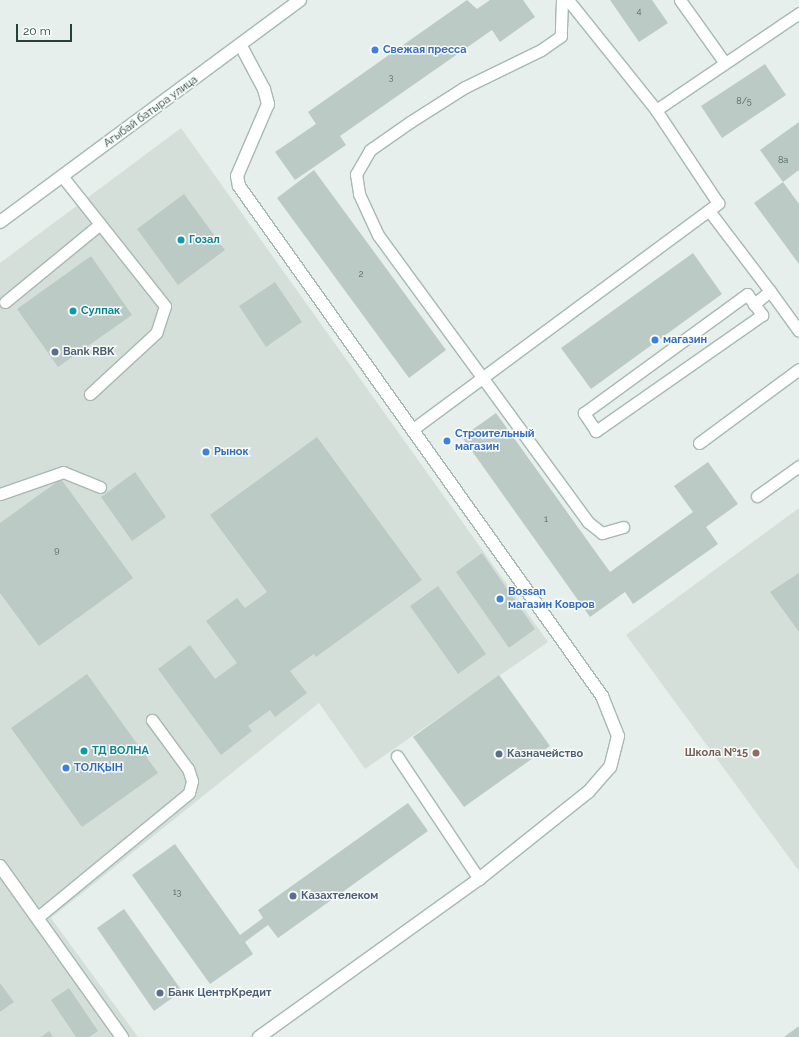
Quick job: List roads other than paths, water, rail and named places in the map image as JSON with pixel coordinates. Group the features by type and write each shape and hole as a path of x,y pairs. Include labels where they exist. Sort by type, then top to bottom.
{"street":[{"name":"Агыбай батыра улица","path":"0,222 241,46 300,0"},
{"path":"241,46 264,89 268,104 237,176 239,186 602,696 618,736 610,766 588,792 479,879 259,1037"},
{"path":"0,866 38,917 122,1037"}],"lane":[{"path":"562,0 561,36 541,50 466,87 410,122 370,150 356,174 359,194 378,235 485,378 588,522 602,533 623,526"},
{"path":"413,429 485,378 710,212 718,203 714,193 656,110 568,0"},
{"path":"680,0 725,63"},
{"path":"656,110 799,13"},
{"path":"62,176 165,306 156,333 90,394"},
{"path":"710,212 799,331"},
{"path":"5,302 100,224"},
{"path":"754,304 770,291"},
{"path":"747,294 754,304 762,315 596,431 584,413 747,294"},
{"path":"699,444 799,369"},
{"path":"757,496 799,466"},
{"path":"0,494 63,472 100,486"},
{"path":"38,917 189,793 191,775 152,720"},
{"path":"397,756 479,879"}],"place":[{"name":"Свежая пресса","path":"375,50"},
{"name":"Гозал","path":"181,240"},
{"name":"Сулпак","path":"73,311"},
{"name":"магазин","path":"655,340"},
{"name":"Bank RBK","path":"55,352"},
{"name":"Строительный магазин","path":"447,441"},
{"name":"Рынок","path":"206,452"},
{"name":"Bossan магазин Ковров","path":"500,599"},
{"name":"ТД ВОЛНА","path":"84,751"},
{"name":"Школа №15","path":"756,753"},
{"name":"Казначейство","path":"499,754"},
{"name":"ТОЛҚЫН","path":"66,768"},
{"name":"Казахтелеком","path":"293,896"},
{"name":"Банк ЦентрКредит","path":"160,993"}]}
